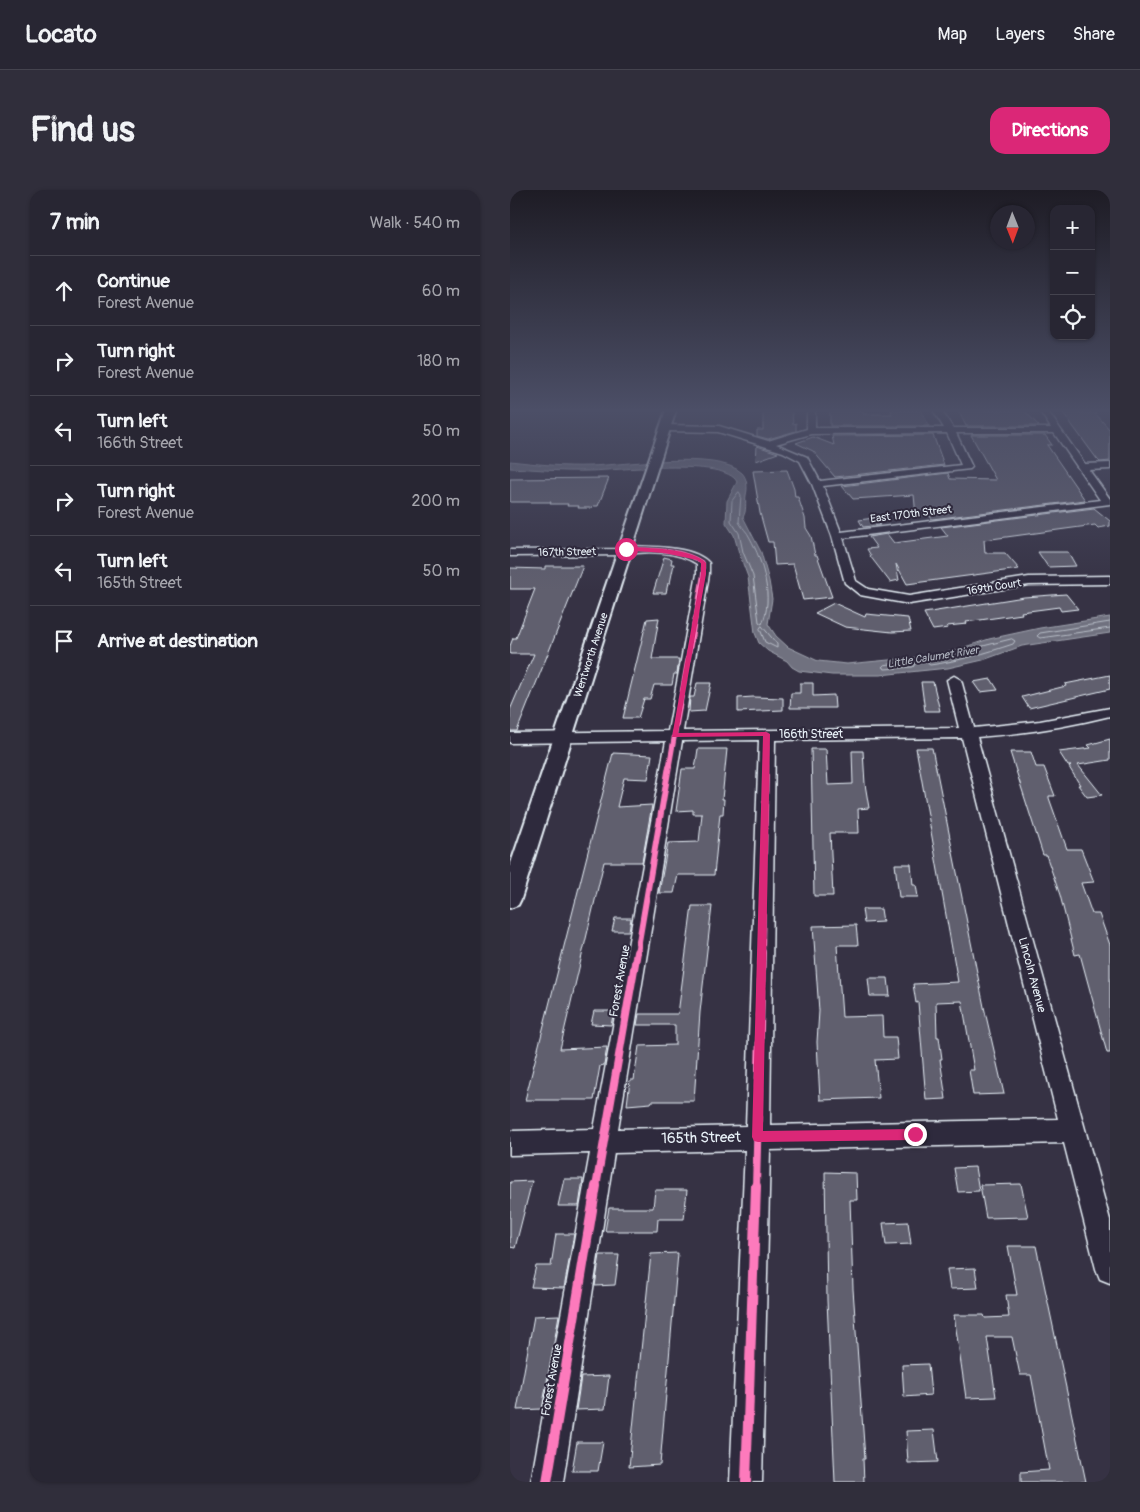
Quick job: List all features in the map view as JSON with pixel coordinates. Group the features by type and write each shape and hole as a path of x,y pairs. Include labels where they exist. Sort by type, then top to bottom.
{"street":[{"name":"Wentworth Avenue","path":"510,900 651,470"},
{"name":"169th Court","path":"810,470 837,536 851,583 864,592 909,600 1029,581 1110,580"},
{"path":"817,484 938,470"},
{"name":"East 170th Street","path":"837,536 1107,502 1085,470"},
{"name":"167th Street","path":"510,553 625,550"},
{"name":"Forest Avenue","path":"547,1482 604,1140 703,574 703,563 699,559 665,551 625,550"},
{"name":"Lincoln Avenue","path":"954,680 1110,1269"},
{"name":"166th Street","path":"510,738 968,733 1023,729 1070,722 1110,712"},
{"path":"746,1482 758,1137 766,734"},
{"name":"165th Street","path":"510,1143 1073,1131"}],"water":[{"path":"547,470 594,470 578,471"},
{"name":"Little Calumet River","path":"714,470 737,470 745,478 747,486 743,517 761,552 769,581 772,599 768,624 776,636 788,647 818,661 847,664 920,657 950,652 989,639 1040,628 1110,617 1110,633 1022,646 983,660 948,668 880,675 832,675 799,671 787,661 768,651 759,643 755,633 748,577 734,535 726,523 727,501 737,482 728,474"}],"building":[{"path":"787,470 795,497 798,497 805,518 806,528 811,536 815,555 817,555 832,597 803,600 793,564 775,565 773,542 768,542 760,513 753,471"},
{"path":"829,470 896,470 835,477"},
{"path":"991,470 1064,470 1085,500 932,519 929,515 916,516 914,495 853,499 842,486 948,473 950,479 996,480"},
{"path":"609,478 598,506 593,506 592,508 578,508 579,506 567,506 568,504 550,504 551,502 510,502 510,479"},
{"path":"1094,508 1110,521 1110,526 1098,528 1095,525 984,540 985,553 1005,553 1019,569 907,584 896,564 899,580 890,582 870,556 867,549 877,548 869,537 887,534 894,543 948,536 941,527"},
{"path":"874,518 880,525 863,527 859,520"},
{"path":"1038,552 1068,552 1076,566 1048,567"},
{"path":"664,557 672,559 671,564 674,564 670,583 668,583 666,593 653,593"},
{"path":"545,566 583,566 517,731 510,731 510,710 534,654 510,654 510,646 513,638 516,638 535,589 510,589 510,568 545,569"},
{"path":"1066,594 1078,609 1061,611 1059,607 1021,612 1022,614 966,622 967,624 947,626 948,628 933,630 924,613 1024,597"},
{"path":"834,603 865,617 866,614 908,618 911,631 892,632 845,627 815,613"},
{"path":"659,618 652,659 679,659 677,674 674,674 672,685 654,685 650,699 644,699 638,718 623,718 647,619"},
{"path":"1110,675 1110,689 1029,708 1022,697 1066,686 1065,684"},
{"path":"991,679 998,690 980,692 973,682"},
{"path":"921,682 933,682 940,711 925,711"},
{"path":"697,683 711,683 705,711 689,712 690,697 694,697"},
{"path":"800,683 813,683 813,696 834,695 835,708 790,708 791,693 800,693"},
{"path":"738,698 783,698 783,710 738,712"},
{"path":"1110,739 1110,760 1078,765 1102,795 1087,797 1078,785 1080,785 1069,767 1071,766 1068,766 1059,752 1091,748 1088,745"},
{"path":"916,748 932,748 984,1007 1004,1094 973,1095 969,1070 974,1070 962,1001 936,1002 937,1037 939,1037 946,1099 926,1100 918,1002 916,1003 913,984 958,982"},
{"path":"698,749 727,749 722,799 724,799 723,814 720,814 714,875 678,875 674,893 659,893 668,843 699,842 702,814 693,814 693,810 676,811 682,769 695,769"},
{"path":"811,749 826,749 828,785 853,784 852,751 863,751 869,808 858,809 859,833 830,833 833,896 814,896"},
{"path":"1010,752 1031,752 1036,767 1044,767 1055,796 1049,796 1049,798 1067,849 1081,849 1094,882 1081,883 1092,914 1099,914 1110,945 1110,1053 1107,1053 1080,954 1075,955 1060,895 1046,855 1043,855"},
{"path":"613,753 652,755 648,779 624,778 617,807 652,805 642,862 604,862 560,1049 607,1047 604,1065 600,1066 594,1100 525,1100"},
{"path":"895,864 911,864 913,885 916,885 918,897 899,897"},
{"path":"692,906 712,906 700,1012 694,1101 652,1101 651,1103 627,1105 630,1080 634,1080 639,1046 675,1045 675,1025 637,1025 639,1014 678,1014"},
{"path":"862,909 881,909 883,922 864,923"},
{"path":"615,918 631,918 629,931 612,931"},
{"path":"856,925 858,945 837,945 842,1017 882,1016 883,1037 896,1037 898,1059 875,1060 879,1098 820,1100 817,1042 819,1011 813,926"},
{"path":"868,978 888,978 890,996 870,996"},
{"path":"594,1011 614,1011 611,1025 591,1024"},
{"path":"975,1167 979,1191 958,1192 954,1168"},
{"path":"825,1172 856,1173 857,1200 850,1200 853,1289 865,1459 863,1459 864,1482 835,1482 827,1300"},
{"path":"564,1179 583,1179 579,1206 558,1206"},
{"path":"532,1181 515,1248 510,1247 510,1182"},
{"path":"1021,1184 1028,1217 986,1218 980,1185"},
{"path":"655,1190 687,1190 684,1219 658,1219 657,1231 605,1231 609,1208 653,1208"},
{"path":"908,1222 911,1244 886,1245 883,1223"},
{"path":"556,1234 574,1234 564,1288 531,1287 536,1266 551,1266"},
{"path":"1008,1246 1036,1246 1086,1482 1021,1482 1021,1472 1049,1470 1031,1375 1020,1375 1012,1337 987,1337 996,1397 966,1398 954,1315 984,1315 985,1318 1009,1317 1006,1295 1017,1295"},
{"path":"678,1253 660,1465 629,1467 651,1254"},
{"path":"600,1255 619,1255 615,1285 595,1286"},
{"path":"975,1268 978,1288 950,1289 947,1269"},
{"path":"559,1315 542,1409 517,1410 534,1316"},
{"path":"928,1364 931,1395 904,1397 902,1365"},
{"path":"609,1376 605,1409 576,1410 581,1377"},
{"path":"934,1430 938,1462 908,1463 906,1431"},
{"path":"577,1442 603,1442 598,1471 572,1471"}],"cycle path":[{"path":"547,1482 604,1141 703,574 703,563 687,555 666,551 626,549"},
{"path":"746,1482 758,1137 767,734"}],"route":[{"path":"626,549 665,551 699,559 703,563 703,574 674,736 766,734 758,1137 915,1134"}]}
